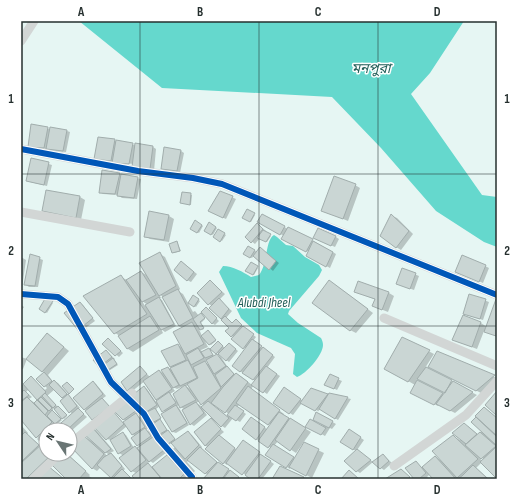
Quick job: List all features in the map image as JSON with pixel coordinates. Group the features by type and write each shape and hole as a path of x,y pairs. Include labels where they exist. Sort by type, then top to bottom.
{"street":[{"path":"21,41 34,21"},
{"path":"21,149 138,171 193,178 222,184 497,295"},
{"path":"21,212 130,232"},
{"path":"21,294 58,297 68,304 111,382 130,394 158,438 192,476"},
{"path":"384,318 497,366"},
{"path":"394,466 466,415 497,381"},
{"path":"78,437 130,394"},
{"path":"33,479 51,462"}],"water":[{"name":"মনপুরা","path":"79,21 464,21 430,73 411,94 482,195 497,197 497,247 484,242 436,211 381,148 332,97 162,88"},
{"name":"Alubdi Jheel","path":"274,235 286,245 293,246 305,257 319,265 322,270 319,276 288,314 298,323 321,338 323,343 317,359 305,372 297,377 293,374 295,354 291,348 257,333 241,318 219,272 223,266 227,266 251,277 259,275 264,265 269,242"}],"building":[{"path":"31,124 48,127 44,148 28,147"},
{"path":"50,127 67,130 63,151 46,149"},
{"path":"98,137 115,139 111,161 94,159"},
{"path":"116,140 133,143 129,164 112,163"},
{"path":"135,143 153,146 150,169 132,167"},
{"path":"164,147 181,150 177,171 161,169"},
{"path":"31,158 49,162 44,185 26,181"},
{"path":"102,170 120,173 115,194 99,193"},
{"path":"121,174 138,177 134,198 117,196"},
{"path":"334,176 356,184 343,219 321,211"},
{"path":"46,190 80,196 76,218 42,211"},
{"path":"220,191 233,196 223,218 208,211"},
{"path":"182,192 191,193 190,205 180,203"},
{"path":"247,209 255,213 250,222 242,218"},
{"path":"149,211 169,215 164,240 144,237"},
{"path":"262,214 285,226 280,235 257,222"},
{"path":"391,214 409,231 396,248 380,236"},
{"path":"195,220 202,225 197,233 190,229"},
{"path":"209,222 216,227 211,235 204,231"},
{"path":"257,223 263,229 251,243 245,237"},
{"path":"288,227 313,239 306,252 281,239"},
{"path":"318,228 336,236 331,246 313,238"},
{"path":"218,229 225,233 220,242 213,237"},
{"path":"263,230 271,234 266,242 257,238"},
{"path":"177,241 180,251 172,253 169,244"},
{"path":"313,241 333,252 326,267 306,256"},
{"path":"248,246 255,250 250,258 243,254"},
{"path":"260,247 276,261 269,270 253,256"},
{"path":"160,252 176,286 159,296 139,263"},
{"path":"30,254 40,257 35,286 24,285"},
{"path":"462,255 486,265 479,282 455,272"},
{"path":"181,261 194,272 187,281 174,270"},
{"path":"251,262 258,266 253,275 245,271"},
{"path":"402,268 416,273 410,289 396,284"},
{"path":"141,271 156,295 142,302 126,280"},
{"path":"121,275 147,314 114,334 83,296"},
{"path":"210,280 222,292 208,305 197,293"},
{"path":"329,280 368,309 350,331 312,303"},
{"path":"358,281 389,292 382,310 372,306 375,299 354,292"},
{"path":"178,289 193,318 179,326 162,297"},
{"path":"469,294 486,299 480,319 463,314"},
{"path":"193,295 199,299 194,307 188,303"},
{"path":"46,297 53,301 45,313 39,309"},
{"path":"159,297 174,324 161,330 145,305"},
{"path":"219,298 229,309 221,319 209,308"},
{"path":"497,299 496,336 484,332"},
{"path":"80,302 93,318 78,330 64,313"},
{"path":"206,307 217,318 212,324 201,312"},
{"path":"201,313 205,318 200,322 204,328 200,330 193,319"},
{"path":"463,315 481,322 472,347 452,340"},
{"path":"150,316 159,330 127,349 118,336"},
{"path":"225,316 232,323 236,319 242,325 231,337 225,331 229,328 221,320"},
{"path":"192,322 204,344 185,354 173,332"},
{"path":"243,326 254,334 243,349 231,339"},
{"path":"208,330 216,340 209,345 201,336"},
{"path":"47,333 64,347 42,372 26,359"},
{"path":"402,337 430,350 408,382 384,369"},
{"path":"108,338 121,351 115,356 102,344"},
{"path":"252,339 262,346 240,372 232,366"},
{"path":"218,341 223,346 216,354 210,349"},
{"path":"229,343 236,349 226,361 218,354"},
{"path":"178,344 186,360 170,367 161,351"},
{"path":"263,347 273,355 253,380 242,373"},
{"path":"198,348 204,358 191,365 186,355"},
{"path":"209,348 213,355 205,358 201,352"},
{"path":"106,350 112,357 99,367 93,360"},
{"path":"437,351 495,375 476,391 428,367"},
{"path":"217,354 226,366 214,374 206,360"},
{"path":"113,358 117,364 105,372 101,367"},
{"path":"188,360 197,378 180,386 170,368"},
{"path":"205,361 221,388 201,405 187,384 198,378 193,367"},
{"path":"140,366 147,374 127,391 121,382"},
{"path":"227,366 234,374 221,387 215,375"},
{"path":"266,366 277,374 263,393 251,385"},
{"path":"168,367 179,385 173,388 161,370"},
{"path":"426,367 452,380 445,393 417,379"},
{"path":"159,370 172,389 156,400 143,381"},
{"path":"44,372 52,381 44,387 36,379"},
{"path":"236,373 248,382 225,413 211,403"},
{"path":"330,374 339,378 334,389 324,385"},
{"path":"31,376 46,392 37,400 23,384"},
{"path":"54,380 67,394 62,398 49,385"},
{"path":"417,380 443,393 434,405 410,393"},
{"path":"93,381 103,394 84,410 73,398"},
{"path":"453,381 473,392 450,411 436,404"},
{"path":"67,382 74,389 69,394 62,386"},
{"path":"185,385 196,400 180,408 173,394"},
{"path":"144,386 157,405 143,414 130,397"},
{"path":"248,386 280,410 268,425 236,403"},
{"path":"284,387 301,399 289,414 273,403"},
{"path":"311,388 328,394 315,411 300,403"},
{"path":"24,390 29,395 21,401 21,393"},
{"path":"497,391 497,416 485,405"},
{"path":"169,392 176,403 162,412 156,401"},
{"path":"45,393 56,405 53,408 42,396"},
{"path":"329,393 348,397 335,419 319,409"},
{"path":"68,394 77,406 69,413 60,401"},
{"path":"27,397 52,422 38,422 38,436 36,438 21,420 21,402"},
{"path":"41,397 52,408 49,411 38,400"},
{"path":"102,398 110,407 92,420 85,411"},
{"path":"128,399 137,410 123,420 114,411"},
{"path":"37,400 48,411 45,415 34,403"},
{"path":"208,401 229,418 221,427 201,407"},
{"path":"196,402 204,413 190,425 182,410"},
{"path":"176,405 187,423 172,432 161,414"},
{"path":"235,405 244,411 236,421 227,415"},
{"path":"58,406 67,415 62,419 54,409"},
{"path":"484,407 497,418 497,436 475,416"},
{"path":"78,408 84,414 76,422 62,422"},
{"path":"155,408 161,418 152,423 147,412"},
{"path":"52,410 61,419 57,422 53,422 47,416"},
{"path":"112,410 124,424 106,440 93,426"},
{"path":"279,412 289,418 268,448 258,441"},
{"path":"316,412 333,421 329,428 313,420"},
{"path":"136,413 145,427 132,435 123,422"},
{"path":"251,417 265,427 256,440 242,429"},
{"path":"476,417 497,437 497,446 471,422"},
{"path":"211,418 221,429 205,446 194,432"},
{"path":"290,418 306,428 290,451 275,440"},
{"path":"160,419 167,430 160,434 153,424"},
{"path":"310,419 326,428 321,435 305,427"},
{"path":"464,423 477,434 466,444 452,433"},
{"path":"92,427 111,449 105,453 84,434"},
{"path":"145,428 151,436 137,446 131,438"},
{"path":"349,429 361,437 353,450 340,442"},
{"path":"168,430 175,439 168,444 161,435"},
{"path":"188,431 199,445 185,459 171,443"},
{"path":"25,432 38,444 38,446 21,462 21,436"},
{"path":"123,432 131,446 118,454 110,440"},
{"path":"480,432 496,446 481,459 465,445"},
{"path":"83,435 104,454 92,469 78,454 78,439"},
{"path":"219,435 235,448 223,464 205,449"},
{"path":"453,435 478,459 457,478 432,451"},
{"path":"153,437 164,450 149,462 137,448"},
{"path":"243,440 260,452 242,475 226,463"},
{"path":"304,442 319,449 306,476 289,467"},
{"path":"273,444 294,457 286,468 265,455"},
{"path":"135,446 146,460 131,472 119,458"},
{"path":"497,446 497,479 480,462"},
{"path":"200,447 217,462 205,474 187,460"},
{"path":"38,448 38,462 44,462 26,479 22,479 21,463"},
{"path":"357,449 371,460 356,472 344,461"},
{"path":"111,453 122,466 111,478 97,465 104,457"},
{"path":"260,454 271,461 258,479 250,479 245,475"},
{"path":"383,454 389,461 380,469 372,462"},
{"path":"167,455 184,474 179,479 162,479 152,467"},
{"path":"435,456 456,479 433,479 422,467"},
{"path":"416,461 426,473 419,479 414,479 405,468"},
{"path":"76,462 86,471 79,479 66,479 50,463"},
{"path":"218,462 229,469 222,479 203,479"},
{"path":"148,463 160,477 158,479 135,479 132,476"},
{"path":"473,465 488,479 458,479 463,475"},
{"path":"48,466 64,479 35,479"},
{"path":"280,466 304,477 303,479 272,479"},
{"path":"122,469 131,478 112,479"},
{"path":"401,469 410,477 408,479 385,479"},
{"path":"230,470 239,477 238,479 223,479"},
{"path":"349,470 359,479 341,479"}],"cycle path":[{"path":"21,149 138,171 193,178 222,184 497,295"},
{"path":"21,294 58,297 68,304 111,382 144,414 158,438 192,477"}]}
